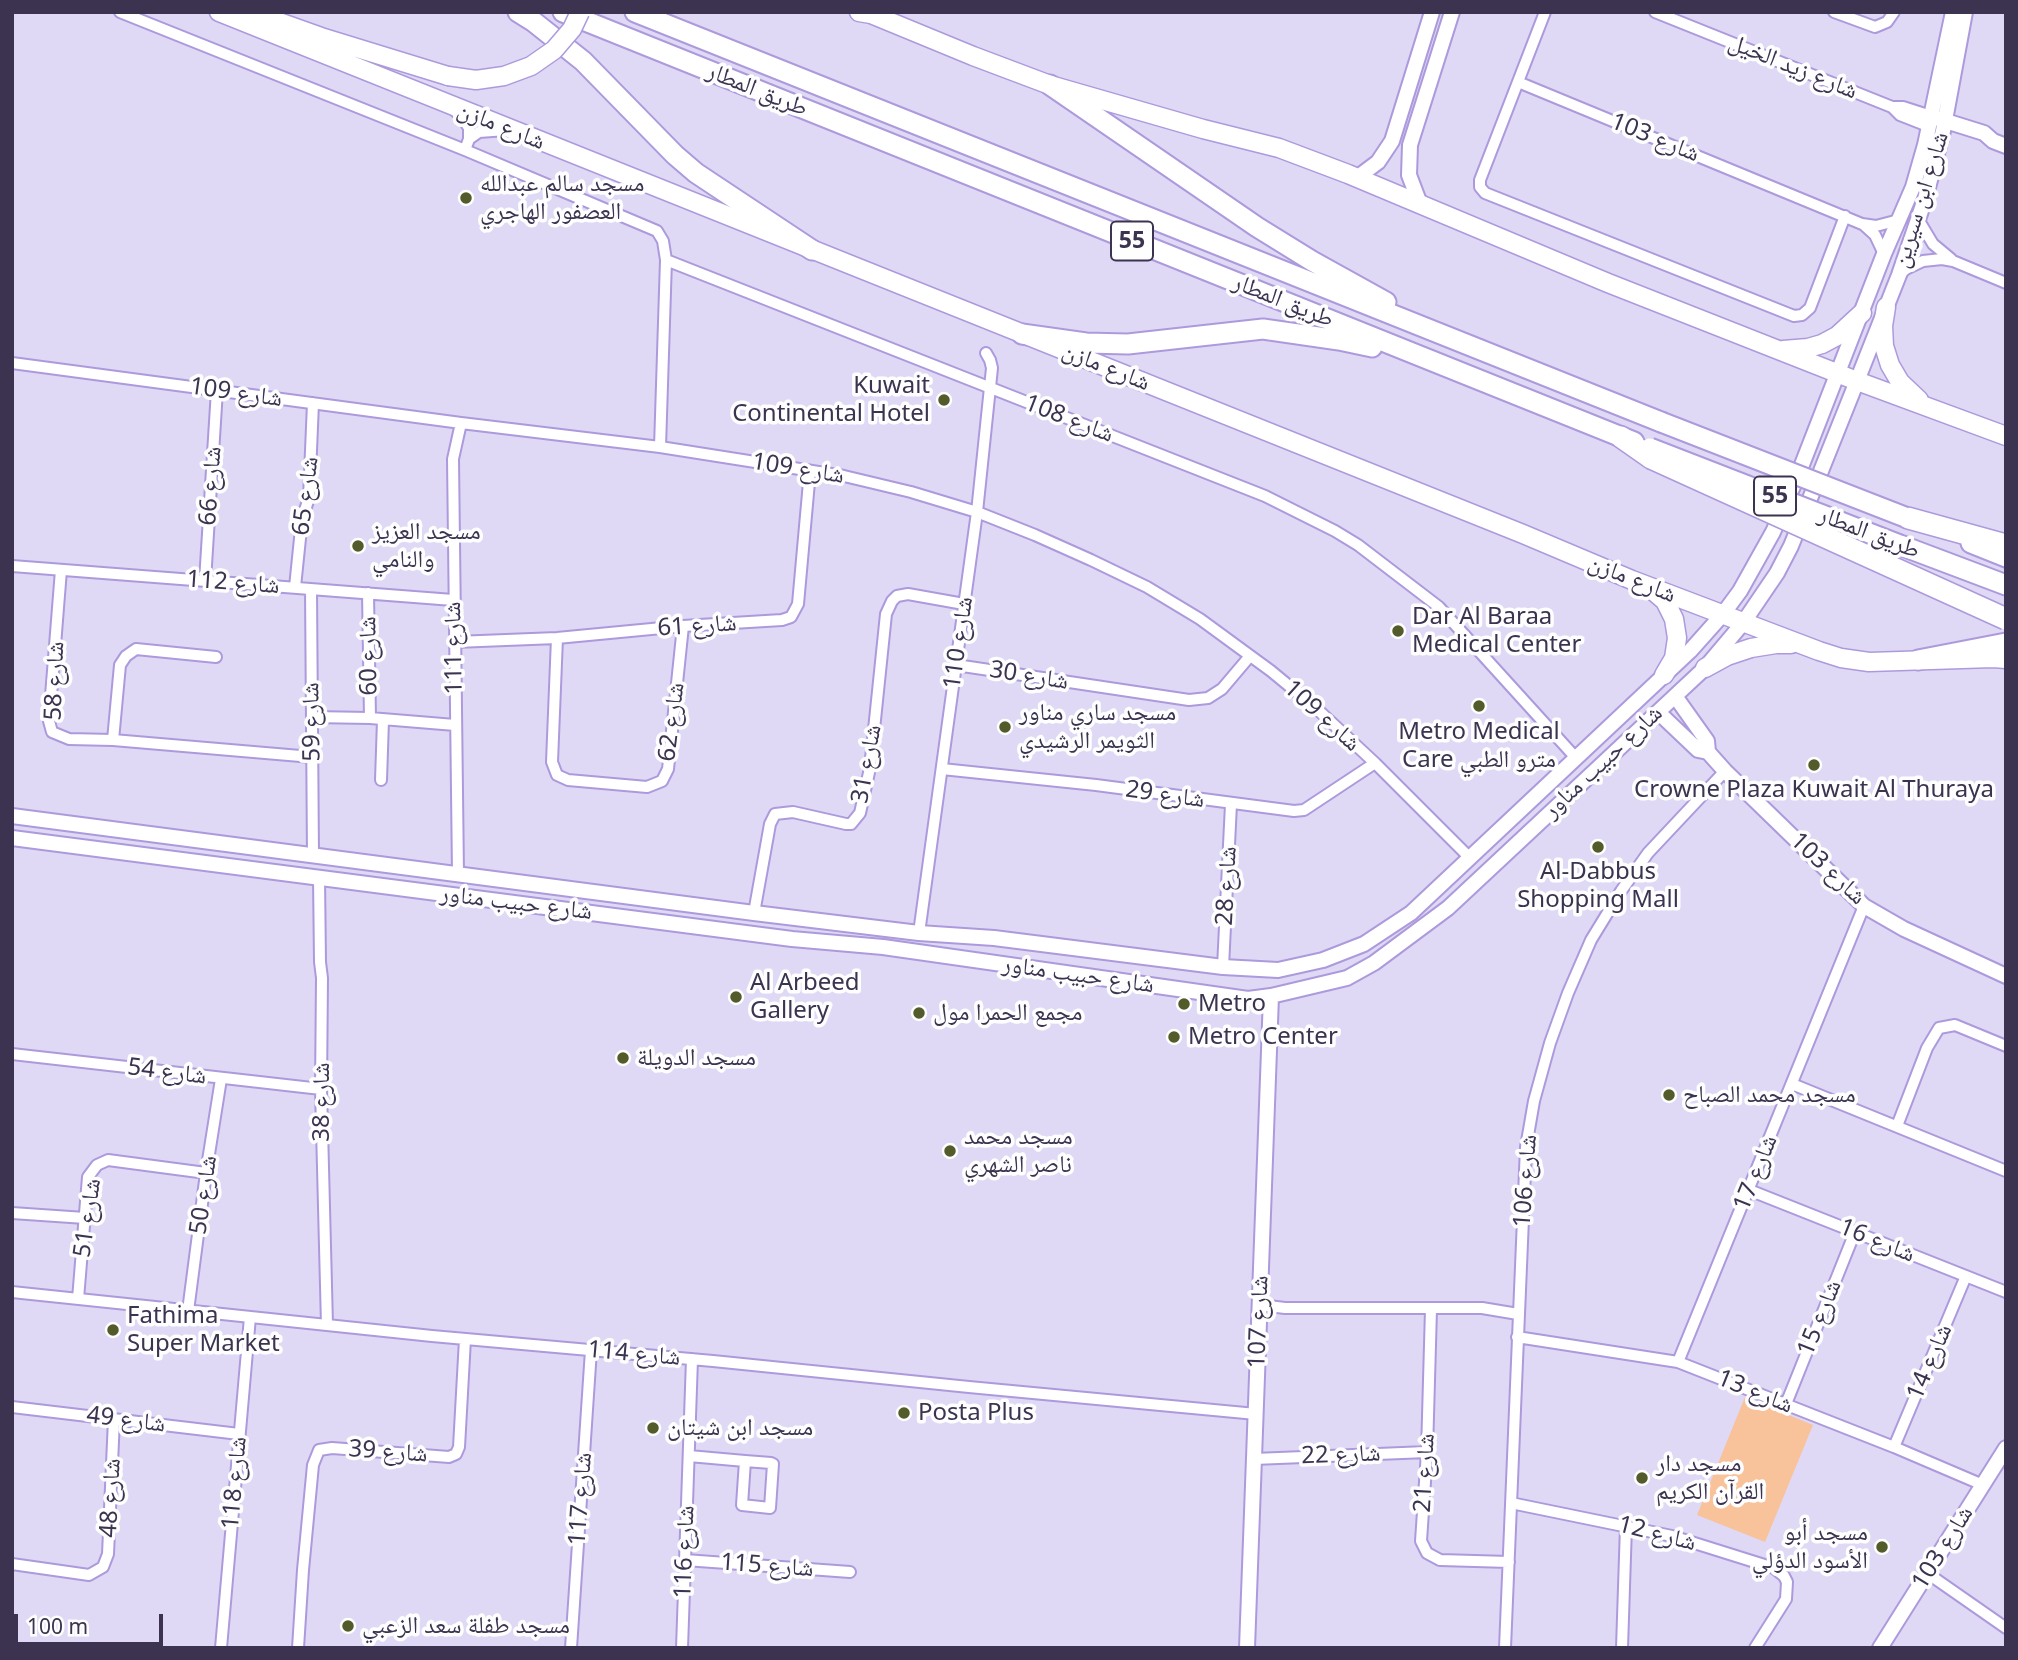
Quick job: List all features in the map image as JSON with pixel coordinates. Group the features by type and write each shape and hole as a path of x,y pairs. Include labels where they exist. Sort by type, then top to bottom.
{"highway":[{"path":"518,12 583,61 696,173 812,250"},
{"name":"طريق المطار","path":"563,12 1621,437"},
{"name":"طريق المطار","path":"635,12 1471,347 2006,557"},
{"path":"1050,85 1301,254 1471,347"},
{"path":"1022,334 1086,343 1128,344 1263,330 1339,340 1429,360"},
{"path":"1621,437 2006,619"},
{"name":"طريق المطار","path":"1651,453 2006,585"},
{"path":"1907,517 2006,545"},
{"path":"1918,660 2006,643"}],"main road":[{"name":"شارع مازن","path":"219,12 1510,528 1632,580 1802,644 1841,658 1868,662 2006,659"},
{"path":"219,12 276,21 448,76 476,80 504,76 531,66 554,50 572,29 580,12"},
{"path":"866,13 1050,85 1279,148 1358,177 1777,351 2006,436"},
{"path":"1886,307 1884,346 1890,365 1900,382 1917,398 1937,410"},
{"path":"1777,351 1822,344 1837,336 1862,313"},
{"path":"1632,580 1651,588 1665,601 1674,619 1677,638 1674,658 1664,675"},
{"path":"1705,668 1727,656 1751,648 1802,644"}],"street":[{"path":"120,12 467,144 652,228 661,236 666,260 660,447"},
{"path":"1358,177 1378,162 1392,141 1433,12"},
{"path":"1420,204 1409,175 1410,145 1452,12"},
{"path":"1545,12 1480,180 1482,190 1488,195 1794,316 1802,315 1810,308 1845,216"},
{"name":"شارع زيد الخيل","path":"1655,12 1892,107 1903,107 1937,123 1984,133 1999,143"},
{"path":"1834,12 1870,26 1883,25 1891,19 1894,12"},
{"name":"شارع ابن سيرين","path":"1857,381 1899,275 1931,178 1953,12"},
{"name":"شارع ابن سيرين","path":"1838,374 1937,123 1965,12"},
{"path":"1426,35 1432,41 1442,41 1445,38"},
{"name":"شارع 103","path":"1518,82 1862,223 1877,226 1899,220"},
{"path":"447,104 466,122 470,134 467,144"},
{"path":"467,144 479,132 510,130"},
{"path":"1918,219 1947,260"},
{"path":"1862,223 1875,235 1884,254"},
{"path":"1899,275 1914,264 1933,259 1947,260 2006,283"},
{"name":"شارع 108","path":"666,260 1303,513 1358,545 1439,607 1576,758"},
{"name":"شارع 110","path":"919,933 977,512 992,368 986,354"},
{"name":"شارع 109","path":"12,363 660,447 878,483 977,512 1035,535 1147,587 1200,619 1294,689 1375,763 1470,858"},
{"name":"شارع حبيب مناور","path":"12,816 754,913 919,933 994,938 1223,967 1278,970 1323,960 1364,944 1411,913 1690,651 1723,614 1740,592 1773,532 1838,374"},
{"name":"شارع حبيب مناور","path":"12,838 792,939 859,945 1248,999 1348,978 1374,963 1447,908 1705,668 1743,622 1777,573 1791,546 1857,381"},
{"name":"شارع 66","path":"205,580 217,390"},
{"name":"شارع 65","path":"295,587 302,519 309,498 313,403"},
{"name":"شارع 111","path":"458,874 453,459 461,423"},
{"name":"شارع 61","path":"455,642 556,638 771,621 791,617 798,604 810,471"},
{"name":"شارع 112","path":"12,566 453,600"},
{"name":"شارع 58","path":"61,570 49,721 52,732 69,739 113,740 312,757"},
{"name":"شارع 59","path":"310,589 313,856"},
{"name":"شارع 60","path":"368,593 370,718"},
{"name":"شارع 31","path":"754,913 775,814 793,812 851,824 860,813 870,768 886,614 892,601 897,596 908,594 964,604"},
{"name":"شارع 62","path":"556,638 552,762 557,775 568,780 647,787 662,781 668,769 683,626"},
{"path":"113,740 120,665 126,656 136,649 216,657"},
{"name":"شارع 30","path":"956,665 1189,700 1208,698 1222,689 1250,656"},
{"name":"شارع 103","path":"1675,696 1707,741 1708,752 1725,771 1864,906 1904,929 2006,976"},
{"name":"شارع 103","path":"1658,712 1698,750 1708,752"},
{"name":"شارع 60","path":"312,717 370,718 455,725"},
{"name":"شارع 60","path":"381,780 383,720"},
{"name":"شارع 29","path":"942,769 1096,785 1294,811 1304,810 1375,763"},
{"name":"شارع 106","path":"1505,1648 1526,1147 1534,1101 1549,1043 1591,940 1648,853 1725,771"},
{"path":"1530,800 1534,811 1545,815"},
{"name":"شارع 28","path":"1223,967 1231,804"},
{"path":"1513,816 1520,816 1525,820 1527,833"},
{"path":"194,863 203,859 210,851 207,845 200,841"},
{"name":"شارع 38","path":"319,878 327,1325"},
{"path":"598,893 608,903 603,914"},
{"name":"شارع 17","path":"1678,1362 1864,906"},
{"path":"859,945 854,939 854,933 858,927 864,925"},
{"path":"1139,983 1147,976 1147,968 1140,957"},
{"path":"1168,987 1163,972 1171,961"},
{"name":"شارع 107","path":"1247,1648 1271,996"},
{"path":"1897,1126 1927,1048 1939,1028 1955,1025 2006,1046"},
{"name":"شارع 54","path":"12,1054 321,1089"},
{"name":"شارع 50","path":"188,1311 221,1079"},
{"path":"1792,1084 2006,1171"},
{"name":"شارع 51","path":"78,1299 88,1177 97,1165 108,1160 206,1173"},
{"name":"شارع 16","path":"1749,1190 2006,1292"},
{"path":"12,1213 85,1217"},
{"name":"شارع 15","path":"1786,1405 1855,1232"},
{"name":"شارع 14","path":"1894,1447 1966,1276"},
{"name":"شارع 114","path":"12,1292 465,1339 1255,1413"},
{"path":"1259,1304 1285,1308 1482,1308 1518,1314"},
{"name":"شارع 21","path":"1431,1309 1427,1452 1421,1541 1427,1553 1440,1560 1508,1562"},
{"name":"شارع 118","path":"221,1648 250,1317"},
{"name":"شارع 13","path":"1517,1338 1678,1362 1983,1485"},
{"name":"شارع 39","path":"298,1648 313,1465 319,1450 332,1448 449,1457 456,1454 459,1447 465,1339"},
{"name":"شارع 117","path":"571,1648 591,1350"},
{"name":"شارع 116","path":"682,1648 692,1359"},
{"name":"شارع 49","path":"12,1406 239,1434"},
{"name":"شارع 48","path":"12,1564 89,1575 103,1567 108,1554 114,1419"},
{"name":"شارع 103","path":"1880,1648 2006,1448"},
{"name":"شارع 22","path":"1254,1459 1427,1452"},
{"path":"689,1457 745,1461 774,1465 770,1508 742,1505 745,1461"},
{"name":"شارع 12","path":"1511,1503 1672,1536 1774,1568 1784,1576 1788,1590 1786,1599 1755,1648"},
{"path":"1622,1648 1626,1525"},
{"name":"شارع 115","path":"685,1560 850,1572"},
{"path":"1927,1573 2006,1628"}],"shaded area":[{"path":"1745,1397 1813,1425 1765,1542 1697,1515"}],"place":[{"name":"مسجد سالم عبدالله العصفور الهاجري","path":"466,198"},
{"name":"Kuwait Continental Hotel","path":"944,400"},
{"name":"مسجد العزيز والنامي","path":"358,546"},
{"name":"Dar Al Baraa Medical Center","path":"1398,631"},
{"name":"Metro Medical Care مترو الطبي","path":"1479,706"},
{"name":"مسجد ساري مناور الثويمر الرشيدي","path":"1005,727"},
{"name":"Crowne Plaza Kuwait Al Thuraya","path":"1814,765"},
{"name":"Al-Dabbus Shopping Mall","path":"1598,847"},
{"name":"Al Arbeed Gallery","path":"736,997"},
{"name":"Metro","path":"1184,1004"},
{"name":"مجمع الحمرا مول","path":"919,1013"},
{"name":"Metro Center","path":"1174,1037"},
{"name":"مسجد الدويلة","path":"623,1058"},
{"name":"مسجد محمد الصباح","path":"1669,1095"},
{"name":"مسجد محمد ناصر الشهري","path":"950,1151"},
{"name":"Fathima Super Market","path":"113,1330"},
{"name":"Posta Plus","path":"904,1413"},
{"name":"مسجد ابن شيتان","path":"653,1428"},
{"name":"مسجد دار القرآن الكريم","path":"1642,1478"},
{"name":"مسجد أبو الأسود الدؤلي","path":"1882,1547"},
{"name":"مسجد طفلة سعد الزعبي","path":"348,1626"}]}
